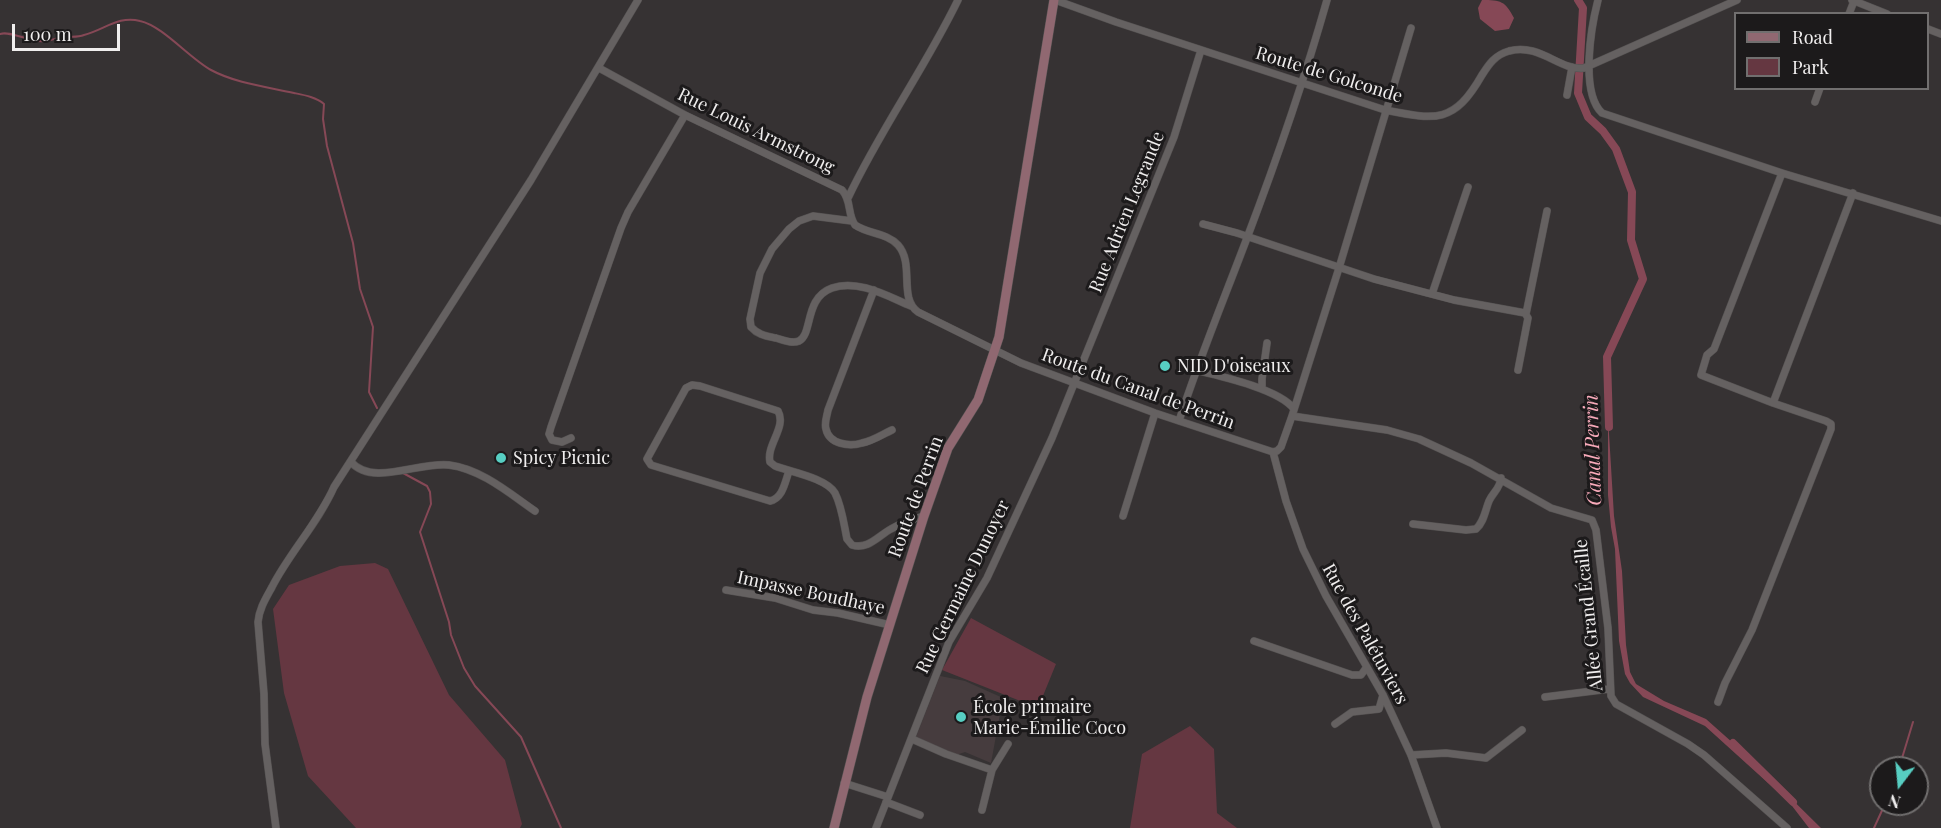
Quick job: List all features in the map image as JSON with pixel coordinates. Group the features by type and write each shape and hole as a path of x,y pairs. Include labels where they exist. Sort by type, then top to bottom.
{"main road":[{"name":"Route de Perrin","path":"834,828 867,697 924,516 948,448 978,400 995,349 1002,319 1054,0"}],"street":[{"path":"276,828 265,744 259,614 286,561 524,190 638,0"},
{"path":"911,306 906,262 900,247 890,239 859,228 852,221 848,198 935,47 958,0"},
{"name":"Route de Golconde","path":"1054,0 1385,110 1424,117 1454,110 1469,97 1496,56 1511,51 1529,50 1572,67 1581,68 1737,0"},
{"path":"1179,421 1195,370 1248,236 1303,84 1327,0"},
{"path":"1598,0 1591,36 1589,66 1594,102 1605,115 1782,173 1941,221"},
{"path":"1853,0 1882,12"},
{"path":"1272,452 1281,447 1293,412 1411,28"},
{"name":"Rue Adrien Legrande","path":"1074,383 1174,137 1201,50"},
{"path":"1567,95 1572,67"},
{"name":"Rue Louis Armstrong","path":"599,68 685,114 839,188 848,198"},
{"path":"1815,102 1819,90"},
{"path":"571,438 561,442 552,440 549,434 621,228 685,114"},
{"path":"1718,702 1752,630 1831,431 1831,424 1826,421 1700,374 1707,355 1714,349 1782,173"},
{"path":"1432,294 1468,187"},
{"path":"1773,403 1853,194"},
{"path":"1518,370 1527,327 1526,314 1548,211"},
{"path":"852,221 813,216 799,221 789,229 772,249 760,273 750,319 755,331 796,341 803,337 812,309 822,294 843,286 874,290 911,306 918,312 995,349"},
{"path":"1203,224 1248,236 1339,268 1432,294 1526,314"},
{"path":"874,290 828,410 825,427 829,436 834,440 850,445 862,443 892,429"},
{"path":"1262,389 1267,343"},
{"name":"Route du Canal de Perrin","path":"995,349 1021,363 1074,383 1272,452"},
{"path":"1195,370 1262,389 1286,400 1293,412"},
{"name":"Rue Germaine Dunoyer","path":"876,828 949,642 987,578 1052,438 1074,383"},
{"path":"789,471 779,496 776,500 770,501 651,465 647,459 684,391 694,385 778,411 780,421 769,460 775,466 818,480 829,486 835,493 848,539 854,546 867,545 891,529 924,516"},
{"name":"Allée Grand Écaille","path":"1293,412 1401,433 1442,449 1501,478 1547,506 1587,518 1594,523 1608,628 1609,689 1616,704 1689,744 1787,828"},
{"path":"1123,516 1155,413"},
{"name":"Rue des Palétuviers","path":"1272,452 1303,549 1314,574 1383,695 1411,755 1437,828"},
{"path":"351,462 361,471 376,473 394,472 426,465 462,468 493,483 535,511"},
{"path":"1413,524 1476,529 1483,519 1491,498 1500,486 1501,478"},
{"name":"Impasse Boudhaye","path":"726,590 775,598 813,610 838,613 890,625"},
{"path":"1254,641 1352,675 1361,675 1366,668"},
{"path":"1545,696 1609,689"},
{"path":"1335,724 1352,712 1377,710 1381,705 1383,695"},
{"path":"1411,755 1446,753 1486,758 1522,730"},
{"path":"912,739 992,770"},
{"path":"982,810 992,770 1008,744"},
{"path":"844,783 887,799 920,815"}],"shaded area":[{"path":"1482,0 1498,1 1508,8 1514,18 1509,29 1495,31 1480,19 1478,8"},
{"path":"1608,417 1614,516 1622,571 1626,645 1630,672 1636,684 1664,701 1706,719 1751,759 1821,828 1809,828 1789,802 1705,726 1643,697 1625,674 1619,641 1615,549 1608,495"},
{"name":"École primaire Marie-Émilie Coco","path":"940,676 965,681 1003,698 991,763 965,752 956,755 916,737"}],"green space":[{"path":"375,563 388,569 449,695 505,760 522,824 520,828 356,828 308,776 284,693 273,609 289,585 340,566"},
{"path":"971,618 1056,664 1038,708 942,670"},
{"path":"1190,726 1214,749 1217,813 1237,828 1130,828 1142,754"}],"waterway":[{"name":"Canal Perrin","path":"1578,0 1583,8 1578,93 1588,117 1603,131 1616,149 1632,192 1631,240 1643,279 1607,357 1609,427"},
{"path":"0,34 46,41 81,36 125,20 140,21 158,29 211,70 251,84 310,97 324,104 323,119 327,146 353,243 360,289 373,327 369,392 377,408"},
{"path":"403,473 427,486 430,492 431,504 420,532 449,622 451,635 464,668 475,686 521,737 561,828"},
{"path":"1903,756 1913,722"},
{"name":"Canal Perrin","path":"1733,743 1793,802"},
{"path":"1874,828 1880,816"}],"place":[{"name":"NID D'oiseaux","path":"1165,366"},
{"name":"Spicy Picnic","path":"501,458"},
{"name":"École primaire Marie-Émilie Coco","path":"961,717"}]}
